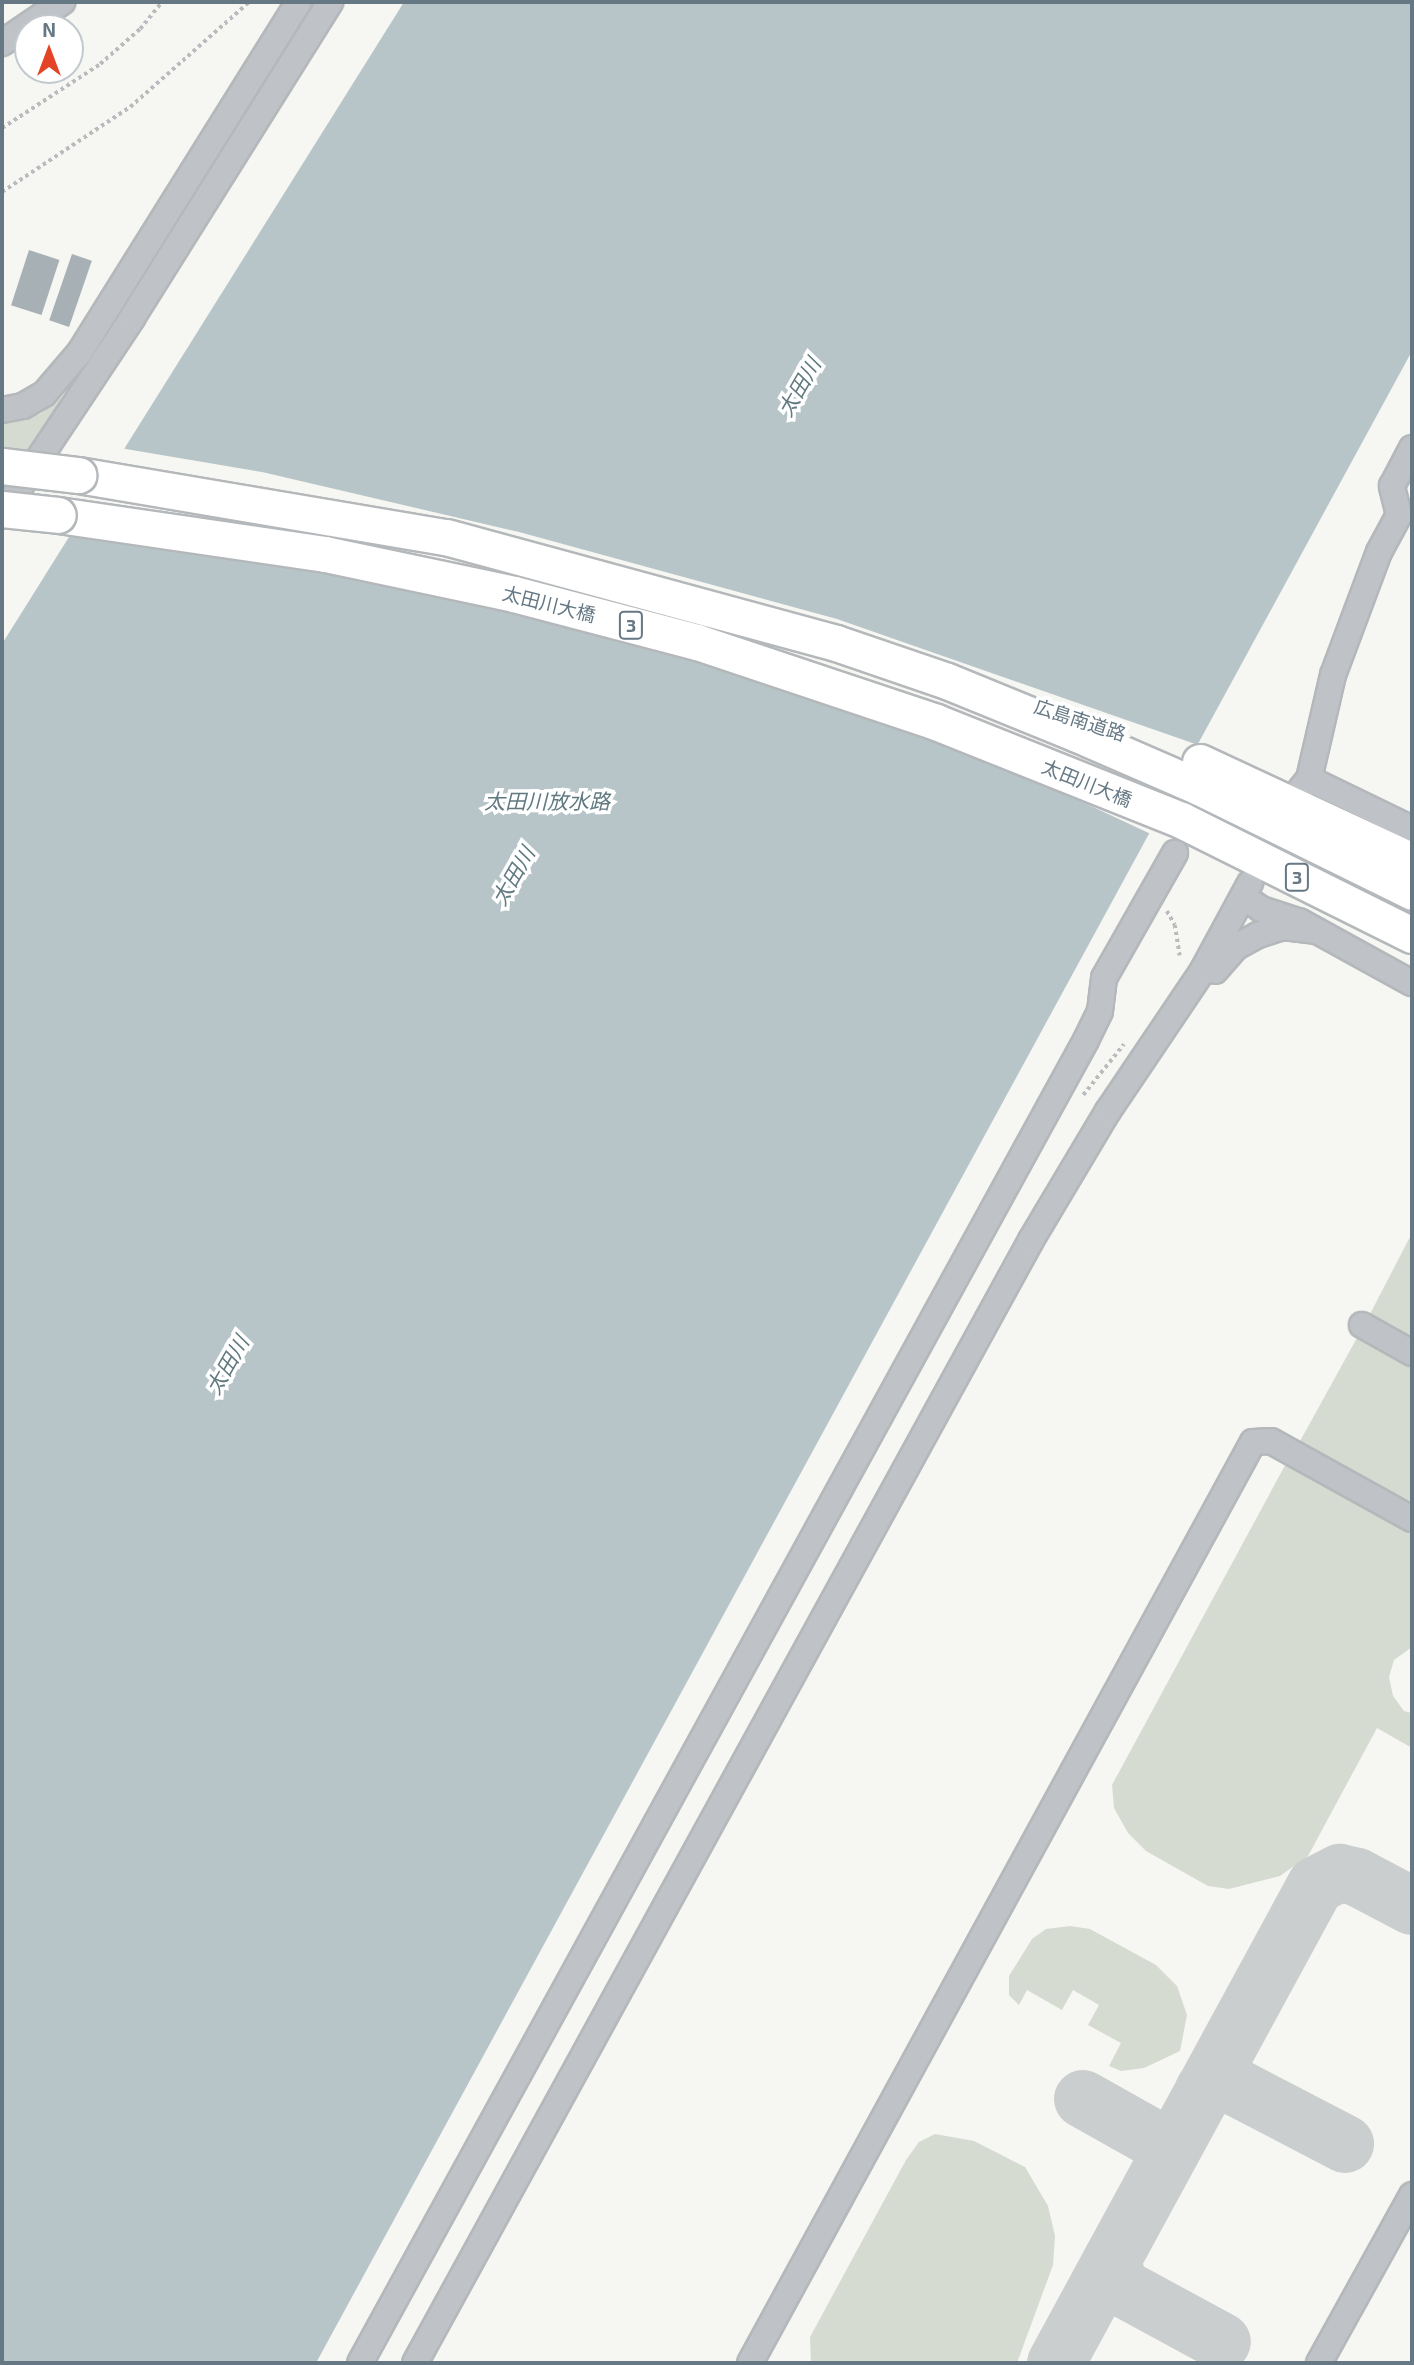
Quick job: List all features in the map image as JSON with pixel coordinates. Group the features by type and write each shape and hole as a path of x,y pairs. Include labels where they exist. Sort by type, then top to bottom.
{"highway":[{"name":"太田川大橋","path":"2,466 288,507 539,559 718,607 947,681"},
{"name":"太田川大橋","path":"2,512 58,515 193,531 338,556 514,594 697,642 936,722 1178,837"},
{"name":"広島南道路","path":"947,681 1082,718 1204,777 1412,892"},
{"path":"1204,777 1412,861"},
{"name":"3","path":"1178,837 1412,935"}],"street":[{"path":"5,37 62,2"},
{"path":"2,410 23,406 44,394 80,352 299,2"},
{"path":"2,512 132,318 331,2"},
{"path":"1412,448 1392,486 1399,515 1380,552 1333,675 1304,785 1412,829"},
{"path":"360,2363 1086,1040 1100,1011 1104,978 1178,837"},
{"path":"415,2363 1031,1240 1098,1135 1108,1111 1203,970 1247,890 1261,909 1317,931 1412,983"},
{"path":"1098,1135 1116,1120 1178,1038 1226,956 1273,929 1317,931"},
{"path":"1362,1325 1412,1353"},
{"path":"750,2363 1253,1443 1271,1441 1412,1519"},
{"path":"1319,2363 1412,2195"}],"path":[{"path":"2,128 100,64 162,2"},
{"path":"2,192 130,107 249,2"},
{"path":"1163,906 1175,925 1180,956"},
{"path":"1081,1098 1130,1035"}],"shaded area":[{"path":"72,389 2,484 2,424 40,414"},
{"path":"1412,1233 1412,1339 1369,1316"},
{"path":"1358,1336 1412,1366 1412,1502 1299,1443"},
{"path":"1289,1458 1412,1527 1412,1647 1394,1660 1389,1677 1393,1696 1404,1711 1412,1713 1412,1748 1377,1728 1308,1856 1280,1876 1229,1889 1208,1886 1146,1851 1128,1833 1114,1808 1112,1785"},
{"path":"1070,1926 1090,1929 1156,1965 1177,1986 1187,2015 1180,2051 1144,2068 1121,2071 1109,2066 1121,2043 1088,2025 1099,2005 1073,1990 1062,2010 1027,1990 1019,2005 1009,1995 1009,1976 1032,1939 1046,1929"},
{"path":"935,2134 974,2141 1025,2167 1048,2206 1055,2236 1053,2265 1017,2363 811,2363 810,2337 906,2160 919,2142"}],"water":[{"name":"太田川放水路","path":"404,2 1412,2 1412,351 316,2363 2,2363 2,644"}],"pier":[{"path":"120,448 262,472 519,532 837,619 1201,746 1153,835 928,730 737,662 421,583 73,523"}],"building":[{"path":"29,250 59,260 42,315 11,305"},
{"path":"72,254 92,261 69,327 49,320"}],"taxiway":[{"path":"1056,2363 1316,1885 1340,1873 1357,1877 1412,1906"},
{"path":"1204,2090 1228,2083 1345,2144"},
{"path":"1083,2099 1172,2149"},
{"path":"1112,2260 1119,2286 1222,2342"}],"water label":[{"name":"太田川","path":"799,387"},
{"name":"太田川","path":"513,876"},
{"name":"太田川","path":"227,1365"}]}
